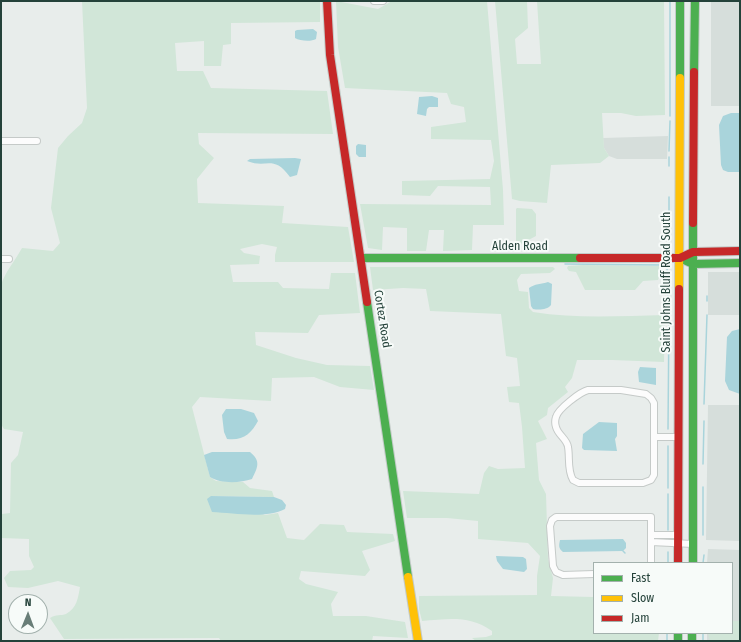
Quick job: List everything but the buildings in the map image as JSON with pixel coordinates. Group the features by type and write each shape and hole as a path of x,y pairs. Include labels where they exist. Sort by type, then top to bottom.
{"main road":[{"name":"Cortez Road","path":"327,1 330,56 418,641"},
{"name":"Saint Johns Bluff Road South","path":"678,562 680,1"},
{"path":"693,562 695,1"},
{"name":"Alden Road","path":"361,258 680,258 693,252 740,251"},
{"name":"Alden Road","path":"680,258 693,264 740,263"}],"street":[{"path":"374,1 383,1"},
{"path":"1,141 36,142"},
{"path":"1,259 9,259"},
{"path":"588,390 621,390 646,394 654,403 654,437 654,475 650,480 643,483 579,483 573,480 570,475 568,444 557,431 555,426 556,417 560,411 583,392 588,390"},
{"path":"654,437 679,437"},
{"path":"593,574 563,575 556,572 552,566 550,526 552,520 556,517 651,517 651,562"},
{"path":"651,539 679,535"},
{"path":"651,539 678,544 693,544"}],"shaded area":[{"path":"711,1 740,1 740,106 711,106"},
{"path":"668,136 667,159 617,159 609,156 604,148 603,138"},
{"path":"708,272 740,272 740,315 708,315"},
{"path":"708,405 740,405 740,541 706,540"},
{"path":"708,549 740,550 740,641 707,641 707,634 733,634 733,562 707,562"}],"green space":[{"path":"82,1 320,1 320,22 231,23 231,44 223,45 221,66 204,66 204,41 175,43 177,71 203,71 211,88 327,91 333,134 198,133 199,144 214,158 197,179 198,203 284,206 282,223 348,227 354,262 275,262 277,247 262,244 240,249 244,253 260,256 259,264 230,265 233,282 278,282 283,288 329,289 331,273 355,273 360,313 319,315 308,333 255,332 256,345 296,358 327,365 370,366 374,390 340,387 314,377 272,378 271,401 200,397 192,407 210,477 216,481 243,482 250,488 272,491 274,497 211,496 265,515 278,513 287,538 304,540 320,524 344,525 347,532 393,534 395,541 362,551 370,570 365,576 301,571 299,579 306,584 338,592 331,604 333,616 366,616 405,622 408,638 373,636 372,641 221,641 219,638 64,639 50,618 66,614 73,609 79,595 80,587 58,581 28,588 8,587 4,578 10,571 31,570 34,567 29,556 29,539 1,538 2,514 10,513 11,463 18,455 23,432 4,429 1,424 1,285 7,271 22,248 53,251 60,243 51,208 58,148 82,123 87,108"},
{"path":"336,1 378,9 392,1 487,1 503,190 504,225 473,225 472,250 443,251 444,230 429,230 426,251 407,251 407,228 383,227 382,250 368,248 360,204 491,205 490,187 438,186 430,196 402,195 402,181 490,179 494,161 491,140 431,139 431,127 466,122 464,107 451,104 447,93 345,88 338,47"},
{"path":"495,1 527,1 528,28 515,39 517,64 541,64 537,1 664,1 665,115 636,116 621,113 602,113 604,148 609,156 600,163 551,165 547,203 512,199"},
{"path":"516,209 532,209 536,214 536,236 517,246"},
{"path":"568,266 660,266 662,268 658,280 643,281 635,290 585,290 576,272 569,271 567,268"},
{"path":"370,267 553,267 555,269 550,273 521,274 517,280 519,291 528,292 529,308 533,312 566,316 665,315 664,362 577,360 572,378 565,387 568,392 548,408 547,415 538,421 547,439 536,443 539,480 546,494 548,559 553,578 551,596 593,597 593,634 659,634 658,641 476,641 472,638 492,635 492,631 475,622 467,620 450,619 422,621 419,609 419,596 537,595 537,576 540,556 528,543 478,539 478,521 447,518 407,518 403,491 479,494 484,473 489,466 498,469 525,468 519,403 509,402 507,387 520,386 517,358 506,356 501,314 430,311 426,289 403,288 373,290"},
{"path":"733,621 740,621 740,641 710,641 708,634 733,634"}],"water":[{"path":"313,29 317,32 316,39 306,41 295,38 295,31 297,30"},
{"path":"432,96 438,98 438,107 429,107 427,109 426,116 417,114 419,97"},
{"path":"731,113 740,113 740,172 728,172 723,170 721,165 719,125 723,116"},
{"path":"358,144 366,145 366,157 359,157 356,154 356,146"},
{"path":"250,159 301,159 297,175 290,177 284,170 274,164 260,164 247,161"},
{"path":"548,282 552,284 551,305 545,309 533,309 531,306 529,288"},
{"path":"740,329 740,394 729,390 725,381 727,337 732,331"},
{"path":"640,367 656,368 656,385 639,382 638,372"},
{"path":"226,409 241,409 254,413 258,421 246,436 238,439 227,439 224,432 222,415"},
{"path":"599,422 617,423 617,436 615,439 617,451 584,450 582,448 583,434"},
{"path":"212,452 250,452 257,461 256,471 252,479 231,482 220,481 210,477 204,455"},
{"path":"211,496 274,497 282,500 286,505 285,509 277,512 259,515 212,512 207,499"},
{"path":"623,539 626,543 626,548 623,551 563,552 559,546 560,540"},
{"path":"496,556 523,557 526,559 527,569 524,572 503,569 497,561"}],"waterway":[{"path":"670,1 670,116"},
{"path":"669,151 670,121"},
{"path":"669,157 669,166"},
{"path":"669,197 669,250"},
{"path":"565,264 663,265 667,267"},
{"path":"667,266 668,303"},
{"path":"707,296 707,301"},
{"path":"668,429 669,312"},
{"path":"704,404 707,315"},
{"path":"703,464 704,421"},
{"path":"668,446 668,488"},
{"path":"703,487 703,535"},
{"path":"668,494 668,530"},
{"path":"668,552 668,562"},
{"path":"703,562 704,555"},
{"path":"667,634 667,641"},
{"path":"703,634 703,641"}],"traffic: fast":[{"path":"680,1 680,78"},
{"path":"694,72 695,1"},
{"path":"693,223 693,562"},
{"path":"361,258 580,258"},
{"path":"680,258 693,264 740,263"},
{"path":"367,302 408,577"},
{"path":"678,634 678,641"},
{"path":"692,634 692,641"}],"traffic: slow":[{"path":"679,289 680,78"},
{"path":"408,577 418,641"}],"traffic: jam":[{"path":"327,1 330,55 367,302"},
{"path":"693,223 694,72"},
{"path":"580,258 680,258 693,252 740,251"},
{"path":"678,562 679,289"}]}
